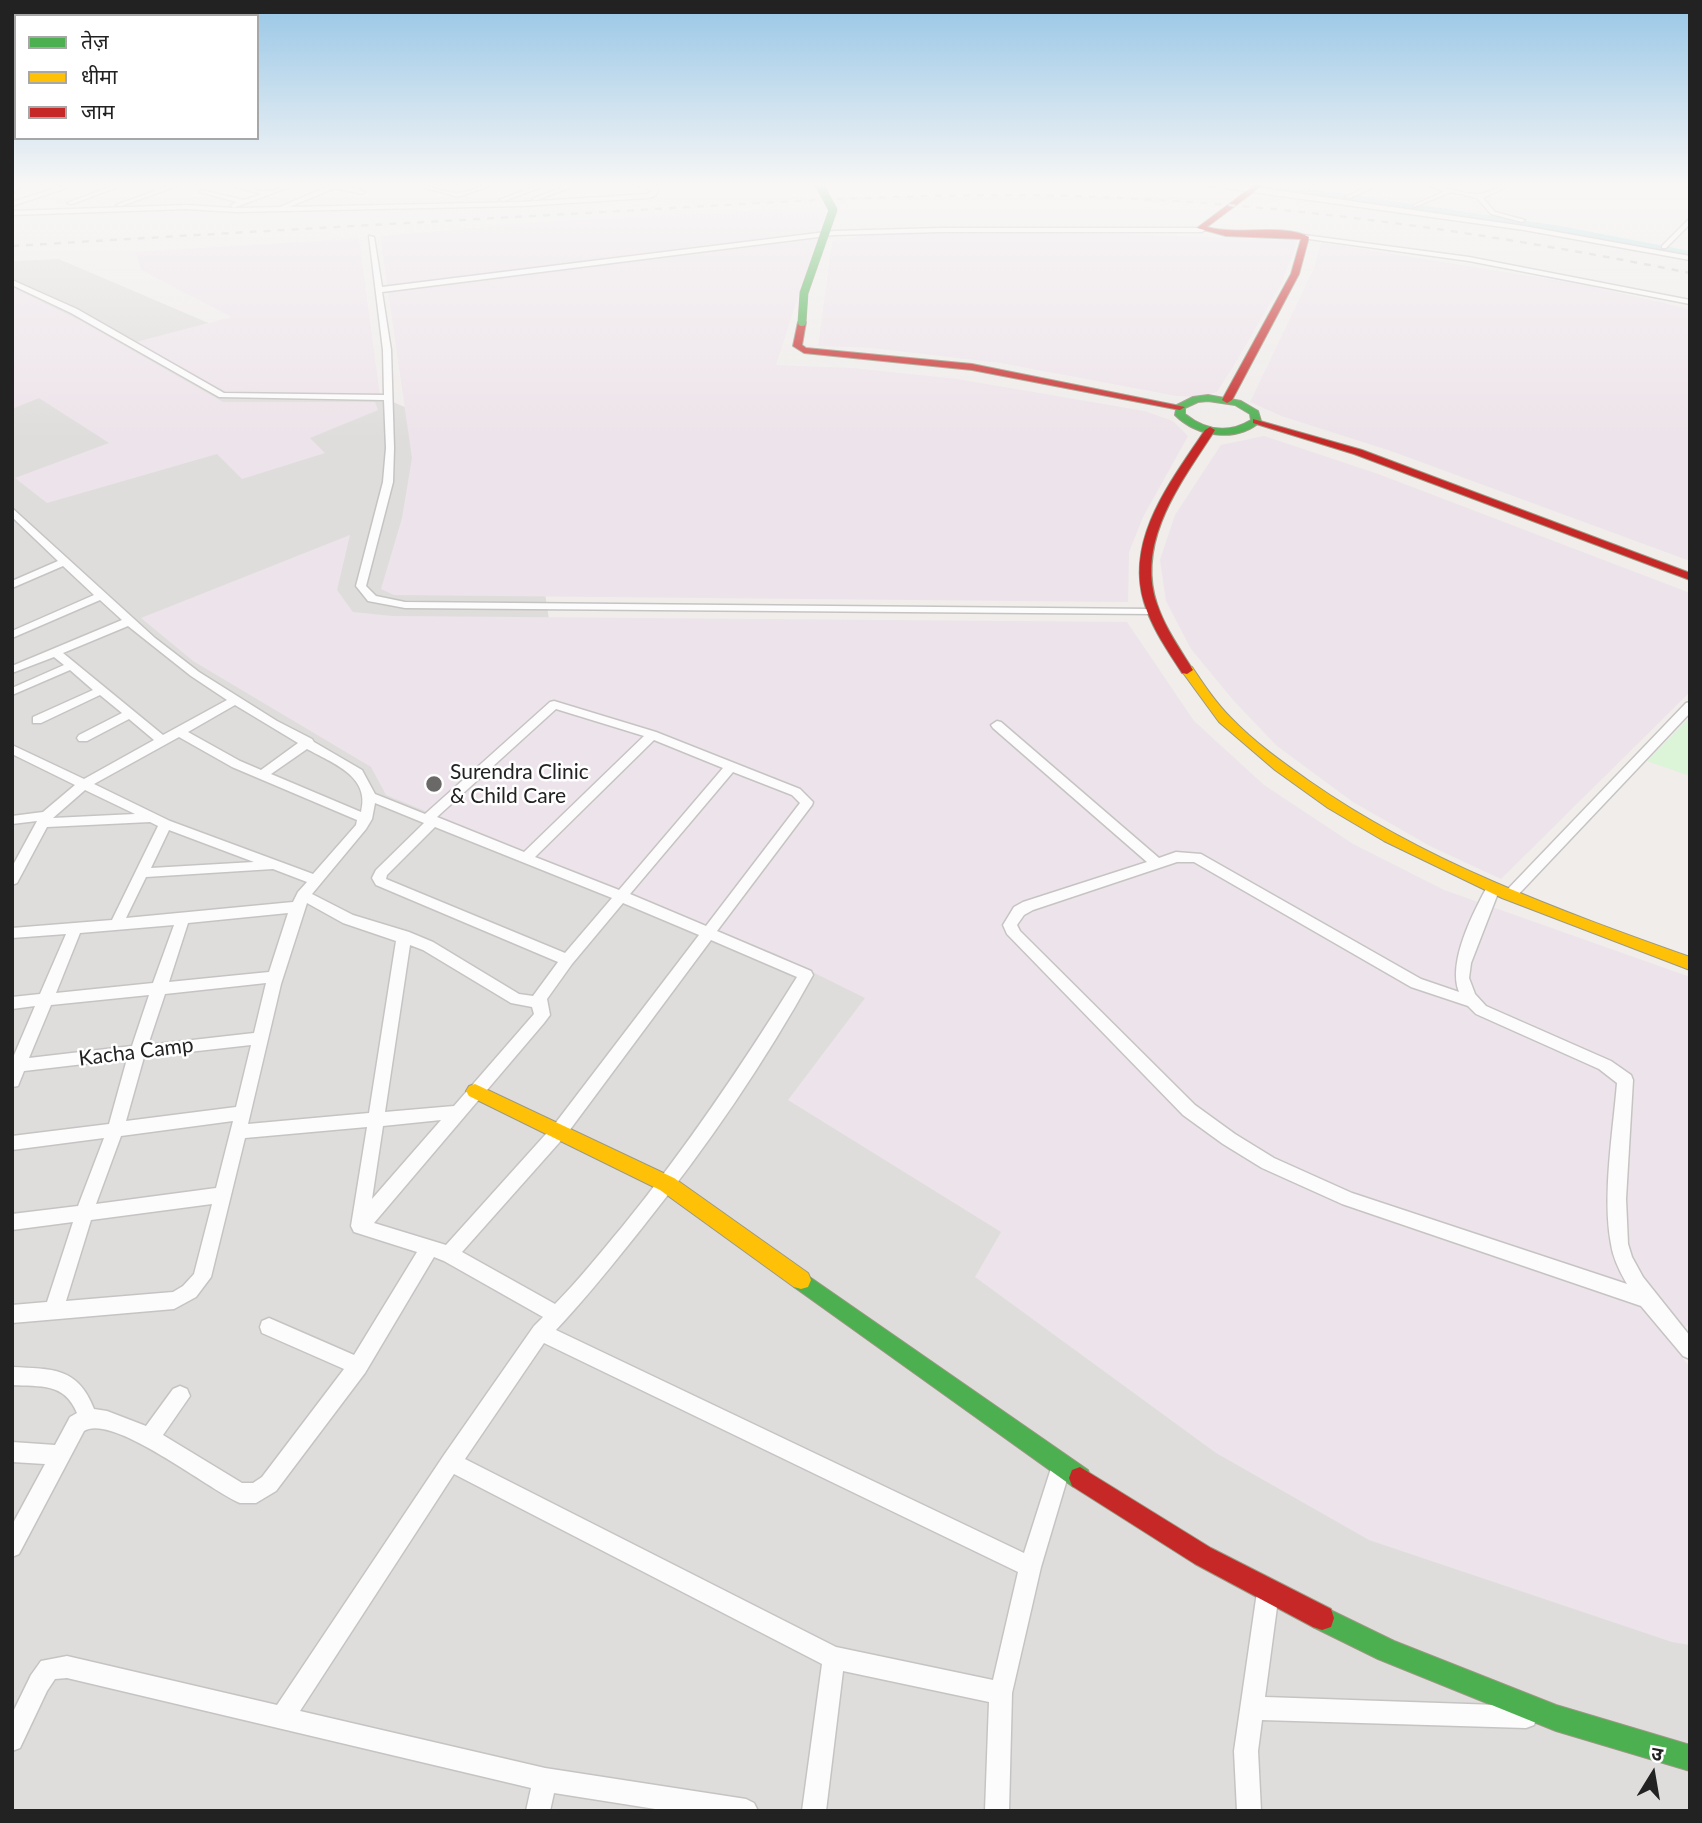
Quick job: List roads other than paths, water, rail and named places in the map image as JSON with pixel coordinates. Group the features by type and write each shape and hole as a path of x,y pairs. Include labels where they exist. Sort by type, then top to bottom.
{"street":[{"path":"376,269 387,351 388,482 361,586 368,596 380,602 1151,612"},
{"path":"379,290 546,269"},
{"path":"812,269 804,293 797,346 804,351 972,367 1180,407 1196,399 1227,400 1250,408 1256,421"},
{"path":"1227,400 1296,269"},
{"path":"1520,269 1690,302"},
{"path":"12,282 74,311 222,395 389,398"},
{"path":"1180,407 1180,415 1185,421 1210,430 1240,430 1256,421 1358,452 1690,577"},
{"path":"1210,430 1146,538 1143,561 1145,600 1160,632 1228,722 1294,778 1337,808 1417,853 1493,888 1690,964"},
{"path":"12,511 101,596 195,674 359,773 367,782 371,797 366,819 349,845 300,901 275,977 202,1278 188,1295 174,1300 12,1314"},
{"path":"12,528 25,523"},
{"path":"12,584 64,562"},
{"path":"12,635 101,596"},
{"path":"12,670 130,621"},
{"path":"55,652 161,740"},
{"path":"12,692 73,665"},
{"path":"37,720 100,691"},
{"path":"12,880 45,820 86,783 236,700"},
{"path":"449,1254 560,1130 807,802 796,792 652,735 562,706 551,706 431,819 379,878 381,883 567,960"},
{"path":"1510,894 1690,706"},
{"path":"83,738 128,715"},
{"path":"997,725 1157,863"},
{"path":"179,732 262,775 366,819"},
{"path":"525,859 652,735"},
{"path":"262,775 308,742"},
{"path":"12,749 159,821 316,880"},
{"path":"538,1002 567,960 732,766"},
{"path":"282,1717 451,1462 541,1332 580,1292 667,1184 741,1079 806,975 431,819 371,797"},
{"path":"12,820 159,821"},
{"path":"117,923 141,873 159,821"},
{"path":"1647,1299 1492,1250 1325,1190 1268,1163 1228,1139 1189,1110 1014,934 1010,925 1019,911 1028,906 1157,863 1183,856 1202,859 1416,983 1472,1002 1491,1016 1605,1065 1625,1080 1617,1227 1621,1256 1647,1299 1690,1350"},
{"path":"141,873 276,865"},
{"path":"1472,1002 1462,980 1461,969 1493,888"},
{"path":"12,933 117,923 182,921 300,901 404,936 439,952 508,995 538,1002"},
{"path":"54,1309 84,1213 115,1131 136,1053 182,921"},
{"path":"12,1082 15,1066 46,1000 75,928"},
{"path":"360,1226 404,936"},
{"path":"12,1003 275,977"},
{"path":"360,1226 542,1015 538,1002"},
{"name":"Kacha Camp","path":"15,1066 260,1038"},
{"path":"475,1091 667,1184 1061,1466 1202,1556 1268,1592 1387,1650 1556,1717 1690,1758"},
{"path":"238,1132 460,1112"},
{"path":"12,1143 243,1113"},
{"path":"12,1222 222,1195"},
{"path":"360,1226 449,1254 557,1315"},
{"path":"12,1547 77,1424 88,1418 101,1419 149,1438 240,1493 256,1493 269,1484 358,1366 430,1247"},
{"path":"269,1327 358,1366"},
{"path":"541,1332 1030,1567"},
{"path":"12,1376 48,1379 74,1387 82,1397 88,1418"},
{"path":"149,1438 180,1396"},
{"path":"12,1452 60,1455"},
{"path":"451,1462 834,1658 1001,1693"},
{"path":"998,1811 1001,1693 1030,1567 1061,1466"},
{"path":"1250,1811 1246,1751 1268,1592"},
{"path":"814,1811 834,1658"},
{"path":"12,1740 40,1683 50,1670 67,1667 545,1780 746,1811"},
{"path":"1251,1708 1556,1717"},
{"path":"538,1811 545,1780"}],"railway":[{"path":"1670,269 1690,273"}],"place":[{"name":"Surendra Clinic & Child Care","path":"434,784"}]}
